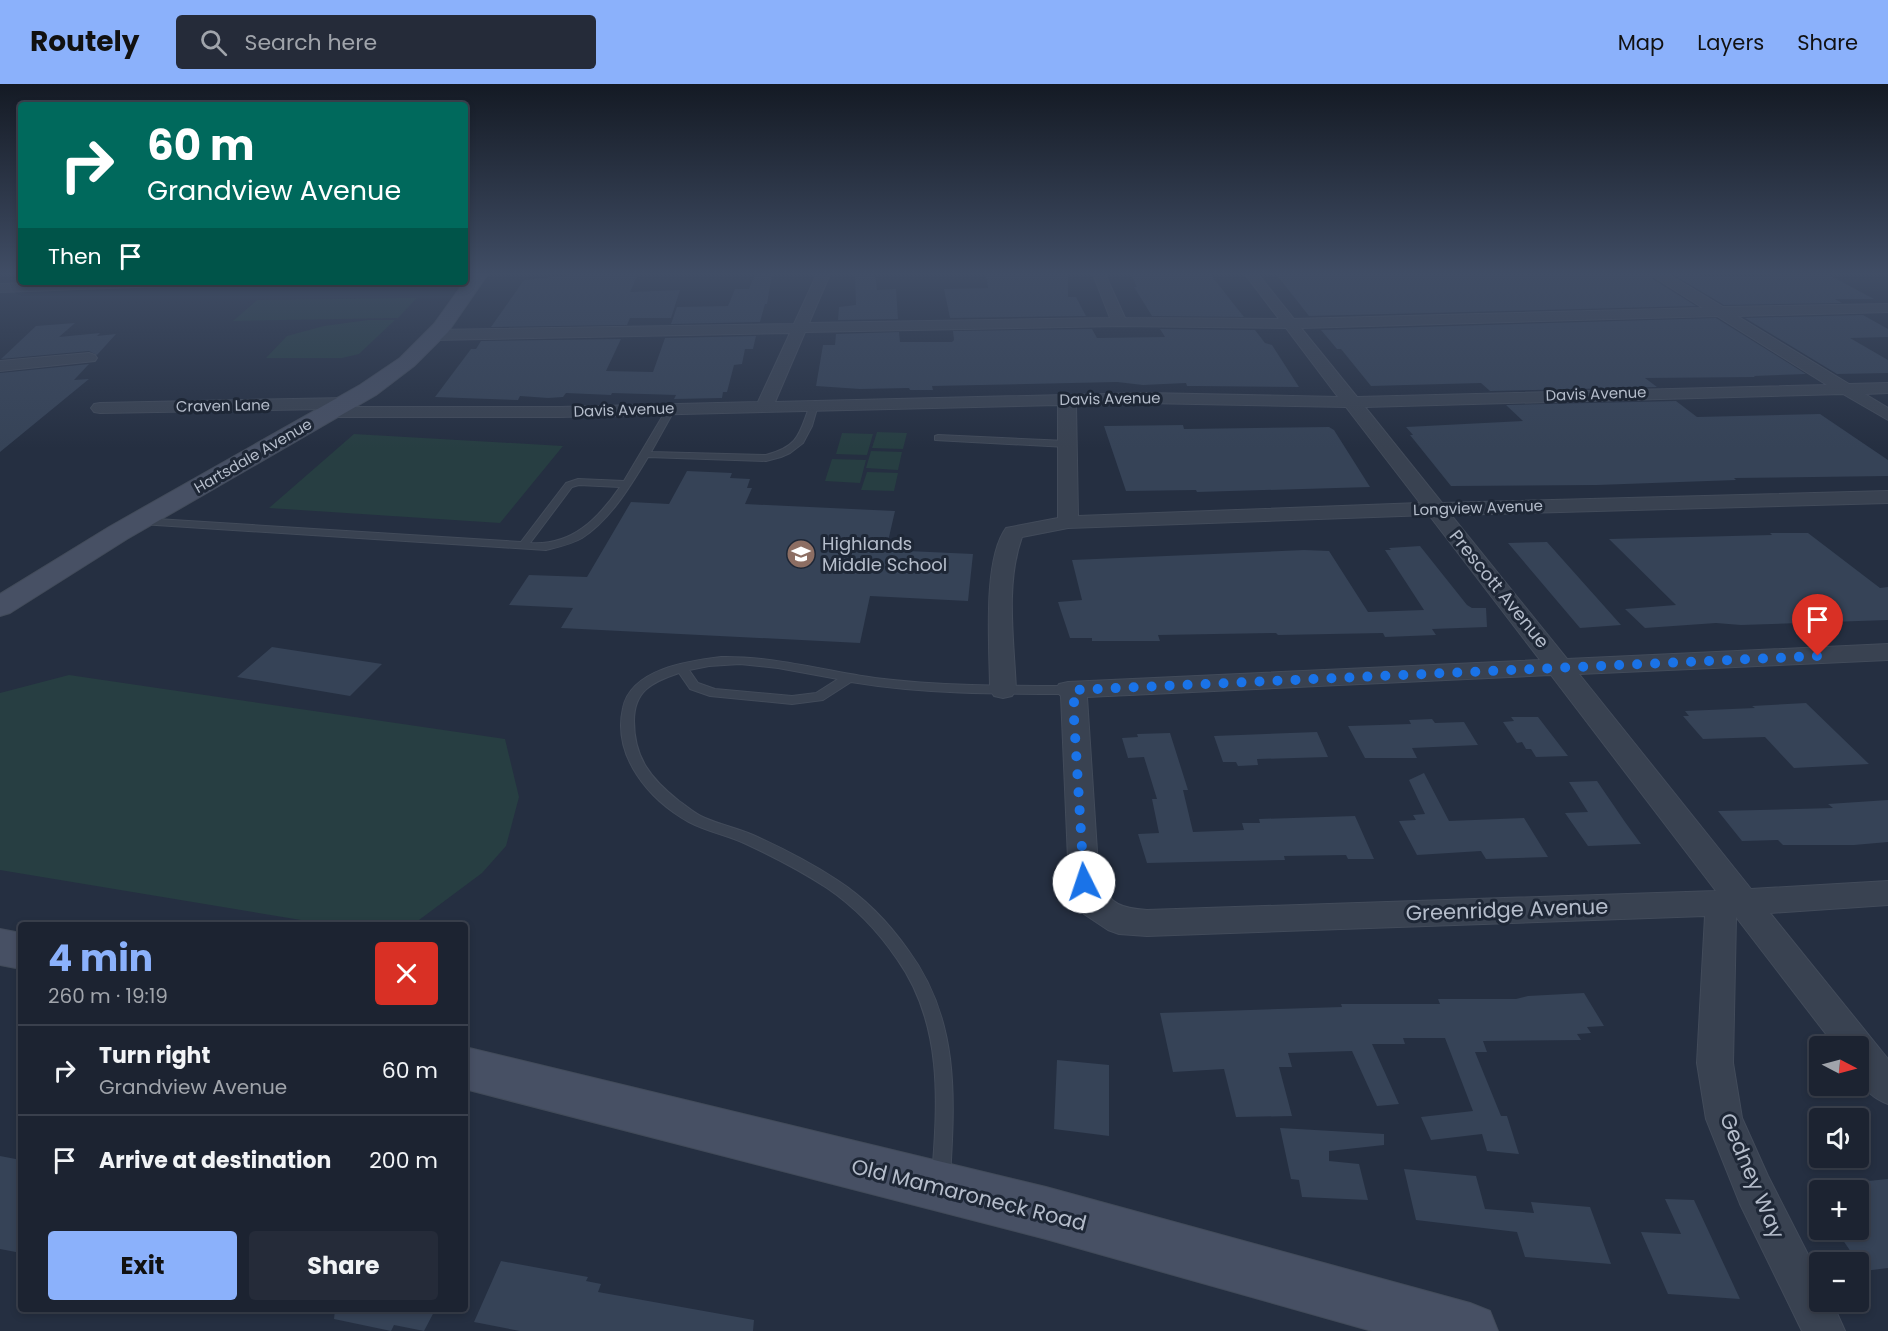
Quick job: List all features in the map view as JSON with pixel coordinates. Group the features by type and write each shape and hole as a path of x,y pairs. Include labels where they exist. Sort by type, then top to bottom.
{"street":[{"name":"Hartsdale Avenue","path":"5,599 339,407 406,362 436,332"},
{"path":"434,335 580,332"},
{"path":"765,406 796,332"},
{"name":"Prescott Avenue","path":"1296,332 1349,402 1561,667 1732,902 1848,1036"},
{"path":"1755,332 1888,415"},
{"path":"0,366 89,358"},
{"name":"Davis Avenue","path":"339,407 559,412 1146,398 1349,402 1888,388"},
{"path":"1067,400 1068,522"},
{"name":"Craven Lane","path":"100,408 339,407"},
{"name":"Longview Avenue","path":"1003,690 1002,606 1007,543 1013,532 1068,522 1434,509 1888,497"},
{"path":"1071,690 1888,652"},
{"name":"Greenridge Avenue","path":"1071,690 1084,882 1095,905 1119,921 1147,923 1732,902 1888,893"},
{"name":"Gedney Way","path":"1732,902 1715,1063 1724,1119 1754,1190 1824,1331"},
{"path":"0,947 18,950"},
{"name":"Prescott Avenue","path":"1869,1062 1888,1087"},
{"name":"Old Mamaroneck Road","path":"468,1069 1046,1213 1470,1331"}],"lane":[{"path":"645,454 766,458 785,454 802,440 810,423 814,405"},
{"path":"140,521 546,547 580,536 603,513 645,454 671,409"},
{"path":"938,438 1068,444"},
{"path":"523,546 569,485 578,482 625,484"},
{"path":"940,1187 946,1103 940,1027 912,967 876,920 833,884 745,838 695,819 654,789 633,762 628,743 628,705 639,689 657,676 723,661 757,661 917,686 1071,690"},
{"path":"682,669 694,686 714,693 782,699 819,697 850,677"}],"green space":[{"path":"301,332 382,332 359,354 342,358 266,358 287,336"},
{"path":"877,432 907,433 903,449 872,448"},
{"path":"842,433 873,434 867,455 836,454"},
{"path":"354,434 563,446 500,523 269,508"},
{"path":"871,451 902,452 898,470 866,468"},
{"path":"832,459 866,460 860,483 825,481"},
{"path":"867,472 898,473 894,491 861,490"},
{"path":"69,675 505,739 519,797 506,846 482,873 419,920 407,922 313,922 0,870 0,693"}],"building":[{"path":"29,332 64,332 59,337 100,333 97,336 116,334 97,355 89,351 1,359"},
{"path":"899,332 900,342 952,342 953,332 1094,332 1097,338 1165,337 1162,332 1257,332 1265,343 1272,345 1299,387 1187,386 1186,383 1143,385 1117,382 932,386 933,390 816,386 823,345 835,345 836,334"},
{"path":"1323,332 1739,332 1806,374 1645,378 1657,387 1490,391 1481,383 1371,386 1341,349 1337,349"},
{"path":"1768,332 1888,332 1888,337 1850,338 1888,360 1888,373 1837,374"},
{"path":"756,336 753,349 745,349 742,364 734,365 727,392 723,392 722,398 674,399 676,395 612,393 611,395 566,393 563,397 548,398 520,396 518,400 435,397 471,349 476,349 481,341 621,339 606,371 653,372 665,338"},
{"path":"89,364 74,380 89,379 0,452 0,373"},
{"path":"1676,401 1697,417 1820,414 1888,460 1888,476 1734,478 1736,480 1597,485 1451,486 1406,427 1523,421 1506,405"},
{"path":"1183,425 1184,429 1329,427 1334,430 1370,487 1197,492 1196,490 1126,491 1104,426"},
{"path":"687,471 732,473 730,478 750,479 747,488 752,488 745,504 895,511 886,550 973,554 968,601 870,596 860,643 561,628 573,608 509,605 529,575 587,577 631,502 669,504"},
{"path":"1770,533 1808,533 1880,588 1888,587 1888,620 1741,625 1716,623 1645,628 1625,609 1676,605 1609,539 1772,535"},
{"path":"1547,542 1621,625 1580,628 1508,543"},
{"path":"1420,546 1467,605 1472,608 1486,608 1487,627 1432,629 1436,635 1385,637 1383,633 1278,635 1276,633 1158,635 1160,641 1092,641 1092,638 1070,638 1058,602 1082,600 1072,560 1304,550 1329,551 1368,612 1424,610 1385,550"},
{"path":"272,647 382,664 350,696 237,677"},
{"path":"1806,703 1869,764 1794,768 1765,737 1703,739 1683,716 1689,716 1685,711"},
{"path":"1511,717 1538,717 1568,756 1536,757 1531,749 1526,749 1522,742 1517,743 1503,722 1514,721"},
{"path":"1432,719 1435,723 1464,722 1478,745 1412,748 1417,758 1365,758 1348,726 1411,724 1409,720"},
{"path":"1317,732 1328,757 1257,759 1258,765 1238,766 1236,762 1223,762 1214,736"},
{"path":"1170,733 1188,790 1183,790 1193,832 1244,830 1242,823 1260,823 1259,819 1355,816 1374,859 1348,859 1346,855 1284,856 1285,860 1147,863 1138,834 1159,833 1152,799 1157,799 1144,757 1128,758 1122,738 1138,737 1137,734"},
{"path":"1424,773 1449,821 1524,818 1548,857 1486,859 1481,851 1417,855 1399,821 1416,820 1413,815 1425,814 1409,780"},
{"path":"1597,781 1641,844 1588,846 1565,813 1588,812 1569,782"},
{"path":"1888,800 1888,842 1854,845 1783,845 1778,840 1742,841 1718,811 1833,808 1828,804"},
{"path":"1584,993 1604,1026 1587,1027 1591,1033 1577,1034 1581,1040 1483,1041 1487,1052 1475,1052 1501,1116 1507,1116 1519,1154 1487,1151 1482,1134 1431,1140 1421,1117 1473,1111 1445,1038 1403,1038 1405,1044 1372,1044 1399,1104 1377,1106 1352,1051 1288,1053 1292,1067 1279,1067 1292,1116 1236,1117 1224,1069 1173,1072 1160,1013 1342,1007 1341,1004 1440,1004 1438,999 1516,999 1528,996"},
{"path":"1057,1060 1109,1065 1109,1136 1054,1129"},
{"path":"1280,1128 1384,1134 1384,1145 1329,1151 1329,1161 1359,1164 1368,1200 1302,1197 1299,1180 1291,1179"},
{"path":"0,1156 18,1159 18,1252 0,1249"},
{"path":"1404,1169 1476,1176 1485,1209 1534,1213 1531,1202 1590,1207 1611,1264 1525,1257 1517,1232 1416,1220"},
{"path":"1888,1179 1888,1268 1869,1270 1869,1252 1851,1252 1843,1240 1869,1240 1869,1181"},
{"path":"1665,1199 1694,1200 1740,1299 1668,1294 1641,1232 1681,1234"},
{"path":"501,1261 588,1277 586,1281 601,1284 598,1292 754,1320 753,1331 520,1331 474,1322"},
{"path":"335,1312 434,1312 424,1331 394,1325 391,1331 334,1319"}],"place":[{"name":"Highlands Middle School","path":"801,554"}],"route":[{"path":"1084,882 1074,690 1818,656"}]}
